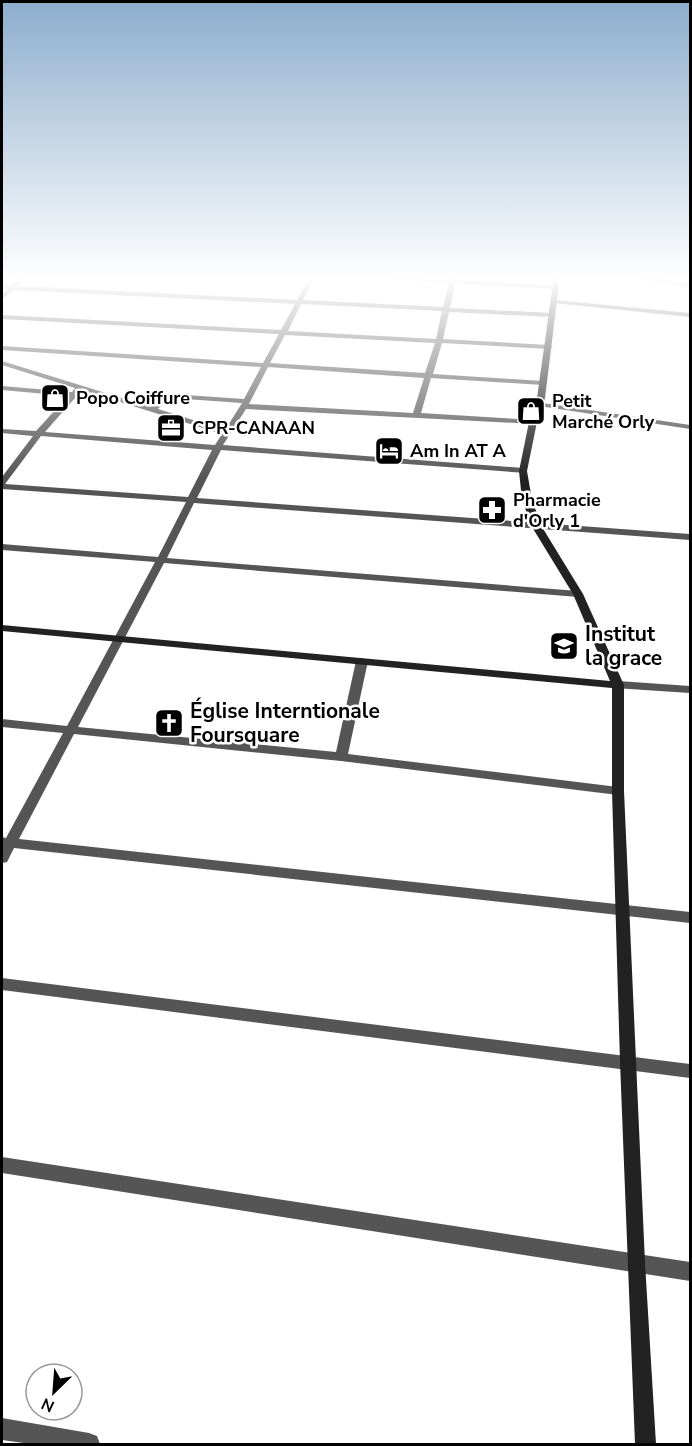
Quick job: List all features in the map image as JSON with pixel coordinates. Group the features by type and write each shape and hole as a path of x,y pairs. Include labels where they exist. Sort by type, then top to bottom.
{"street":[{"path":"2,858 5,843 71,729 226,433 277,343"},
{"path":"416,416 438,343"},
{"path":"484,343 549,347"},
{"path":"550,343 539,404 523,471 527,500 537,527 578,594 618,684 618,791 636,1263 646,1444"},
{"path":"2,348 543,383"},
{"path":"2,363 77,391 226,433"},
{"path":"2,388 77,391"},
{"path":"2,484 39,433 77,391"},
{"path":"152,411 167,396 416,416 533,422"},
{"path":"539,404 690,427"},
{"path":"2,431 523,471"},
{"path":"2,484 690,537"},
{"path":"2,547 578,594"},
{"path":"2,628 690,690"},
{"path":"341,757 362,661"},
{"path":"2,723 341,757 618,791"},
{"path":"5,843 690,918"},
{"path":"2,984 690,1071"},
{"path":"2,1165 690,1272"},
{"path":"2,1429 89,1444"}],"place":[{"name":"Popo Coiffure","path":"55,398"},
{"name":"Petit Marché Orly","path":"531,411"},
{"name":"CPR-CANAAN","path":"171,428"},
{"name":"Am In AT A","path":"389,451"},
{"name":"Pharmacie d'Orly 1","path":"492,510"},
{"name":"Institut la grace","path":"564,646"},
{"name":"Église Interntionale Foursquare","path":"169,723"}]}
